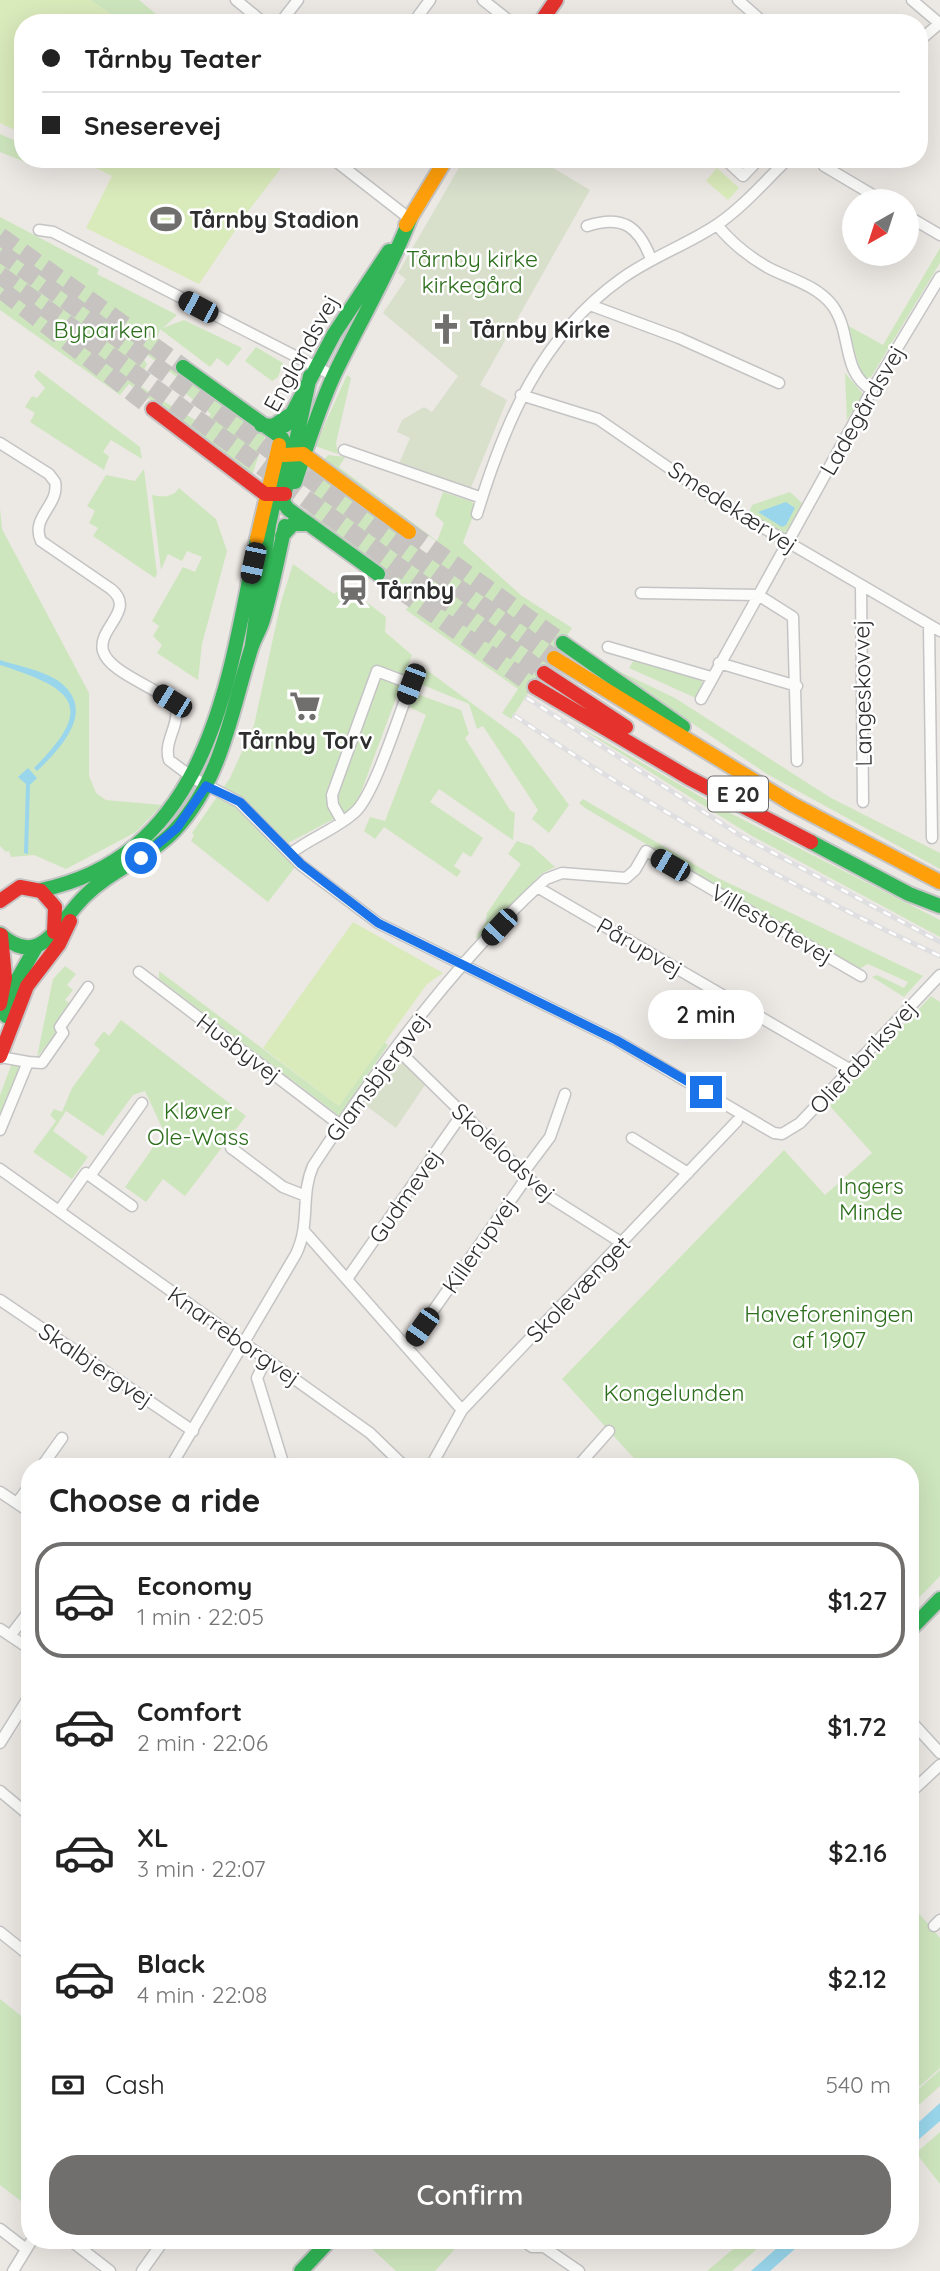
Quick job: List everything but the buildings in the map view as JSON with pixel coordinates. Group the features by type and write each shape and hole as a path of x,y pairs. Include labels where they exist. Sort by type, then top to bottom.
{"main road":[{"name":"Englandsvej","path":"282,438 288,416 313,372 441,168"},
{"name":"Englandsvej","path":"290,455 334,376 399,248 410,219"},
{"path":"183,367 282,438 290,455 409,532"},
{"path":"41,890 74,883 92,875 140,843 170,814 193,778 223,701 313,372"},
{"path":"153,409 279,494 288,509 378,574"},
{"path":"261,425 273,426 288,416"},
{"path":"1,1053 2,1033 12,994 36,947 54,933 97,885 161,843 177,828 206,786 236,712 252,645 253,623 279,494"},
{"path":"252,645 262,625 288,509"},
{"path":"282,536 293,524 309,524"},
{"path":"563,643 785,793 940,876"},
{"name":"E 20","path":"554,659 723,766 827,825 940,882"},
{"name":"E 20","path":"544,673 607,716 761,808 940,905"},
{"path":"535,687 689,778 898,888 940,905"},
{"path":"0,889 33,887 41,890 55,904 57,923 54,933"},
{"path":"0,901 15,888"},
{"path":"1,1053 27,986 59,944 76,907"},
{"path":"0,934 16,947 36,947"},
{"path":"0,934 5,978 1,997"},
{"path":"919,1621 940,1599"},
{"path":"301,2271 322,2249"}],"street":[{"path":"236,0 253,14"},
{"path":"287,14 298,0"},
{"path":"483,0 501,14"},
{"path":"738,0 754,14"},
{"path":"912,0 939,23"},
{"path":"345,168 410,219"},
{"path":"734,168 743,176 750,168"},
{"path":"761,168 768,177"},
{"path":"477,514 498,446 521,395 547,355 590,304 651,259 717,225 778,168"},
{"path":"827,168 863,189"},
{"path":"587,226 610,222 630,226 643,237 651,259"},
{"path":"919,223 940,235"},
{"path":"717,225 726,236 766,266 822,295 834,307 842,325 855,376 872,390"},
{"path":"39,230 53,232 289,356 313,372 334,376"},
{"name":"Ladegårdsvej","path":"701,699 872,390 940,277"},
{"path":"590,304 679,338 779,383"},
{"name":"Smedekærvej","path":"521,395 598,419 714,499 940,631"},
{"path":"0,443 46,472 55,482 54,497 38,524 39,536 45,545 116,592 120,609 103,639 105,655 112,664 176,706 177,719 167,755 173,764 206,786 240,802 290,854 329,888 378,923 463,965"},
{"path":"344,450 482,498"},
{"name":"Langeskovvej","path":"861,585 863,802"},
{"path":"641,593 758,595 793,617 797,761"},
{"path":"929,625 932,838"},
{"path":"608,647 711,677"},
{"path":"719,663 797,686"},
{"path":"290,854 342,821 356,812 366,797 411,684 377,671 332,795 333,805 342,821"},
{"name":"Villestoftevej","path":"537,887 546,879 562,873 626,877 635,870 646,851 861,976"},
{"name":"Glamsbjergvej","path":"176,1458 246,1345 296,1254 305,1232 305,1188 313,1166 396,1048 463,965 537,887"},
{"name":"Pårupvej","path":"537,887 851,1070"},
{"name":"Oliefabriksvej","path":"463,965 616,1040 774,1133 782,1134 794,1129 940,975"},
{"name":"Husbyvej","path":"139,972 340,1125"},
{"path":"1,1053 28,1062 42,1063 63,1033 60,1027 89,988"},
{"name":"Skolelodsvej","path":"396,1048 555,1202 622,1243"},
{"path":"0,1130 15,1100 28,1062"},
{"name":"Killerupvej","path":"407,1348 550,1137 565,1094"},
{"path":"90,1176 142,1103"},
{"name":"Gudmevej","path":"347,1279 462,1114"},
{"name":"Skolevænget","path":"436,1458 462,1410 737,1121"},
{"path":"632,1138 688,1173"},
{"path":"235,1143 231,1148 283,1187 306,1196"},
{"name":"Knarreborgvej","path":"0,1169 370,1433 396,1458"},
{"path":"59,1211 86,1173 132,1206"},
{"path":"305,1232 462,1410"},
{"name":"Skalbjergvej","path":"0,1300 193,1431"},
{"path":"267,1359 257,1378 282,1458"},
{"path":"585,1458 609,1431"},
{"path":"48,1458 62,1438"},
{"path":"0,1492 21,1506"},
{"path":"17,1503 21,1497"},
{"path":"10,1636 21,1622"},
{"path":"0,1629 21,1643"},
{"path":"0,1743 21,1709"},
{"path":"919,1730 940,1753"},
{"path":"919,1785 940,1765"},
{"path":"0,1791 21,1808"},
{"path":"0,1931 21,1948"},
{"path":"0,2229 21,2241"},
{"path":"13,2271 27,2249"},
{"path":"82,2249 110,2271"},
{"path":"142,2271 158,2249"},
{"path":"547,2249 579,2271"}],"green space":[{"path":"0,0 90,0 111,14 14,14 14,130 0,123"},
{"path":"90,0 139,0 156,14 111,14"},
{"path":"0,134 14,140 14,158 0,152"},
{"name":"Tårnby Stadion","path":"96,168 281,168 199,284 86,228 112,176"},
{"name":"Tårnby kirke kirkegård","path":"459,168 553,168 590,190 480,385 507,400 470,490 398,466 410,438 397,432 402,420 424,407 432,412 458,376 383,313 406,279 398,273"},
{"path":"717,168 739,188 728,200 706,181"},
{"name":"Byparken","path":"0,217 99,269 97,274 177,315 163,328 184,320 242,348 228,366 217,358 210,367 160,329 157,338 159,341 152,352 265,436 252,476 129,384 120,395 0,310","holes":["146,354 178,378 180,389 211,414 202,424 129,378 132,374 144,371 147,364 143,358"]},
{"path":"940,248 940,263 871,377 867,378 861,373 847,325 883,345"},
{"path":"256,347 283,363 278,377 272,381 245,361"},
{"path":"38,370 140,447 142,459 111,440 103,452 109,456 104,470 30,422 35,413 25,407 32,396 37,398 45,388 34,376"},
{"path":"845,373 863,394 847,420"},
{"path":"347,375 351,378 336,443 338,454 315,446"},
{"path":"328,455 345,457 339,467 437,541 444,523 435,515 443,492 473,502 475,510 463,543 522,596 572,628 511,719 502,713 518,689 406,610 417,595 308,515 317,475 440,563 450,551 323,461"},
{"path":"144,469 157,574 155,578 93,536 98,528 89,523 95,511 87,506 106,475 135,481"},
{"path":"179,488 216,519 227,551 202,644 198,680 157,653 162,645 153,636 159,626 152,621 183,567 195,572 202,557 187,551 182,561 168,554 161,570 152,495 170,495"},
{"path":"790,492 802,503 787,534 749,513 752,505"},
{"path":"0,508 2,529 89,693 89,776 96,793 106,800 162,805 136,832 66,869 34,855 11,857 9,851 6,852 0,846"},
{"path":"293,564 334,594 345,586 386,617 385,632 412,655 357,803 347,812 288,843 285,849 299,862 268,902 191,841 194,835 192,833 230,778 254,725 281,602"},
{"path":"634,660 697,678 703,682 698,699 629,668"},
{"path":"606,665 675,698 831,798 940,853 940,869 767,774"},
{"path":"424,668 520,739 569,805 549,833 532,819 538,810 483,726 477,729 469,704 418,683"},
{"path":"414,693 461,710 469,734 465,738 510,810 515,813 513,840 439,789 430,802 483,838 471,857 463,852 454,866 461,871 457,877 384,827 375,839 364,831 370,817 385,821 426,715 409,707"},
{"path":"566,719 724,810 940,920 940,937 752,836"},
{"path":"583,799 716,877 923,976 904,997 872,977 877,975 904,988 908,982 868,964 859,969 585,808 579,803"},
{"path":"517,841 532,846 555,867 541,874 478,940 476,937 486,922 487,913 521,864 508,854"},
{"path":"353,922 443,973 427,984 339,1106 263,1048"},
{"path":"65,966 76,974 67,985 73,990 65,1000 70,1003 54,1025 56,1034 37,1057 53,979"},
{"path":"159,971 339,1106 384,1042 388,1045 339,1116 159,979"},
{"path":"931,996 940,1002 940,1576 919,1598 919,1458 634,1458 562,1379 784,1150 825,1195 872,1153 829,1105"},
{"name":"Kløver Ole-Wass","path":"121,1020 246,1116 185,1196 163,1179 146,1202 125,1187 164,1132 145,1091 133,1095 103,1136 66,1111 53,1131 88,1157 72,1179 33,1152 56,1121 50,1115 54,1109 62,1112 72,1088 100,1050 94,1044 104,1031 109,1036"},
{"path":"397,1061 401,1061 425,1085 396,1128 365,1105"},
{"path":"12,1063 21,1069 0,1118 0,1095"},
{"path":"919,1914 940,1938 940,2068 919,2087"},
{"path":"0,1999 21,2016 21,2201 0,2185"},
{"path":"940,2070 940,2086 919,2105 919,2089"},
{"path":"940,2132 940,2184 919,2157 919,2150"},
{"path":"372,2249 455,2249 435,2271 396,2271"},
{"path":"733,2249 757,2249 732,2271 707,2271"}],"water":[{"path":"786,502 795,508 786,525 782,527 758,512"},
{"path":"0,660 57,680 69,691 75,703 72,728 65,740 37,771 34,768 66,729 70,714 68,702 59,691 45,682 0,665"},
{"path":"28,768 37,778 30,785 28,854 24,853 26,784 18,777"},
{"path":"940,2103 940,2121 919,2139 919,2122"},
{"path":"776,2249 795,2249 770,2271 751,2271"}],"tunnel":[{"path":"0,236 183,367"},
{"path":"0,252 554,658"},
{"path":"0,275 544,673"},
{"path":"3,291 153,409"},
{"path":"409,532 563,643"},
{"path":"378,574 535,687"}],"railway":[{"path":"527,698 738,834 940,942"},
{"path":"515,716 618,783 723,845 940,956"}],"traffic: fast":[{"path":"295,482 328,388 393,259 410,219"},
{"path":"286,425 334,334 389,251"},
{"path":"183,367 282,438 286,447 269,525 252,645"},
{"path":"310,376 283,502 288,509 378,574"},
{"path":"261,425 273,426 288,416"},
{"path":"282,536 293,524 309,524"},
{"path":"0,934 14,944 27,947 48,939 85,896 107,878 154,848 175,830 191,810 204,789 223,744 251,649 263,620 285,526"},
{"path":"41,890 98,870 142,840 176,800 202,754 221,702 257,539"},
{"path":"563,643 683,727"},
{"path":"811,842 909,894 940,906"},
{"path":"6,1016 17,980 36,947"},
{"path":"919,1621 940,1599"},
{"path":"301,2271 322,2249"}],"traffic: slow":[{"path":"406,225 441,168"},
{"path":"257,539 279,445"},
{"path":"284,455 303,454 409,532"},
{"path":"554,658 792,804 940,882"}],"traffic: jam":[{"path":"546,14 556,0"},
{"path":"153,409 265,494 285,494"},
{"path":"544,673 626,727"},
{"path":"535,687 689,778 811,842"},
{"path":"0,901 20,887 41,891 55,907 54,932"},
{"path":"0,1056 27,986 59,944 70,921"},
{"path":"0,1004 5,978 1,935"}],"place":[{"name":"Tårnby Stadion","path":"166,219"},
{"name":"Tårnby Kirke","path":"446,329"},
{"name":"Tårnby","path":"353,590"},
{"name":"Tårnby Torv","path":"305,706"}],"route":[{"path":"141,858 177,828 206,786 223,792 240,802 290,854 329,888 378,923 616,1040 706,1092"}],"park label":[{"name":"Ingers Minde","path":"871,1198"},
{"name":"Haveforeningen af 1907","path":"829,1326"},
{"name":"Kongelunden","path":"674,1392"}]}
